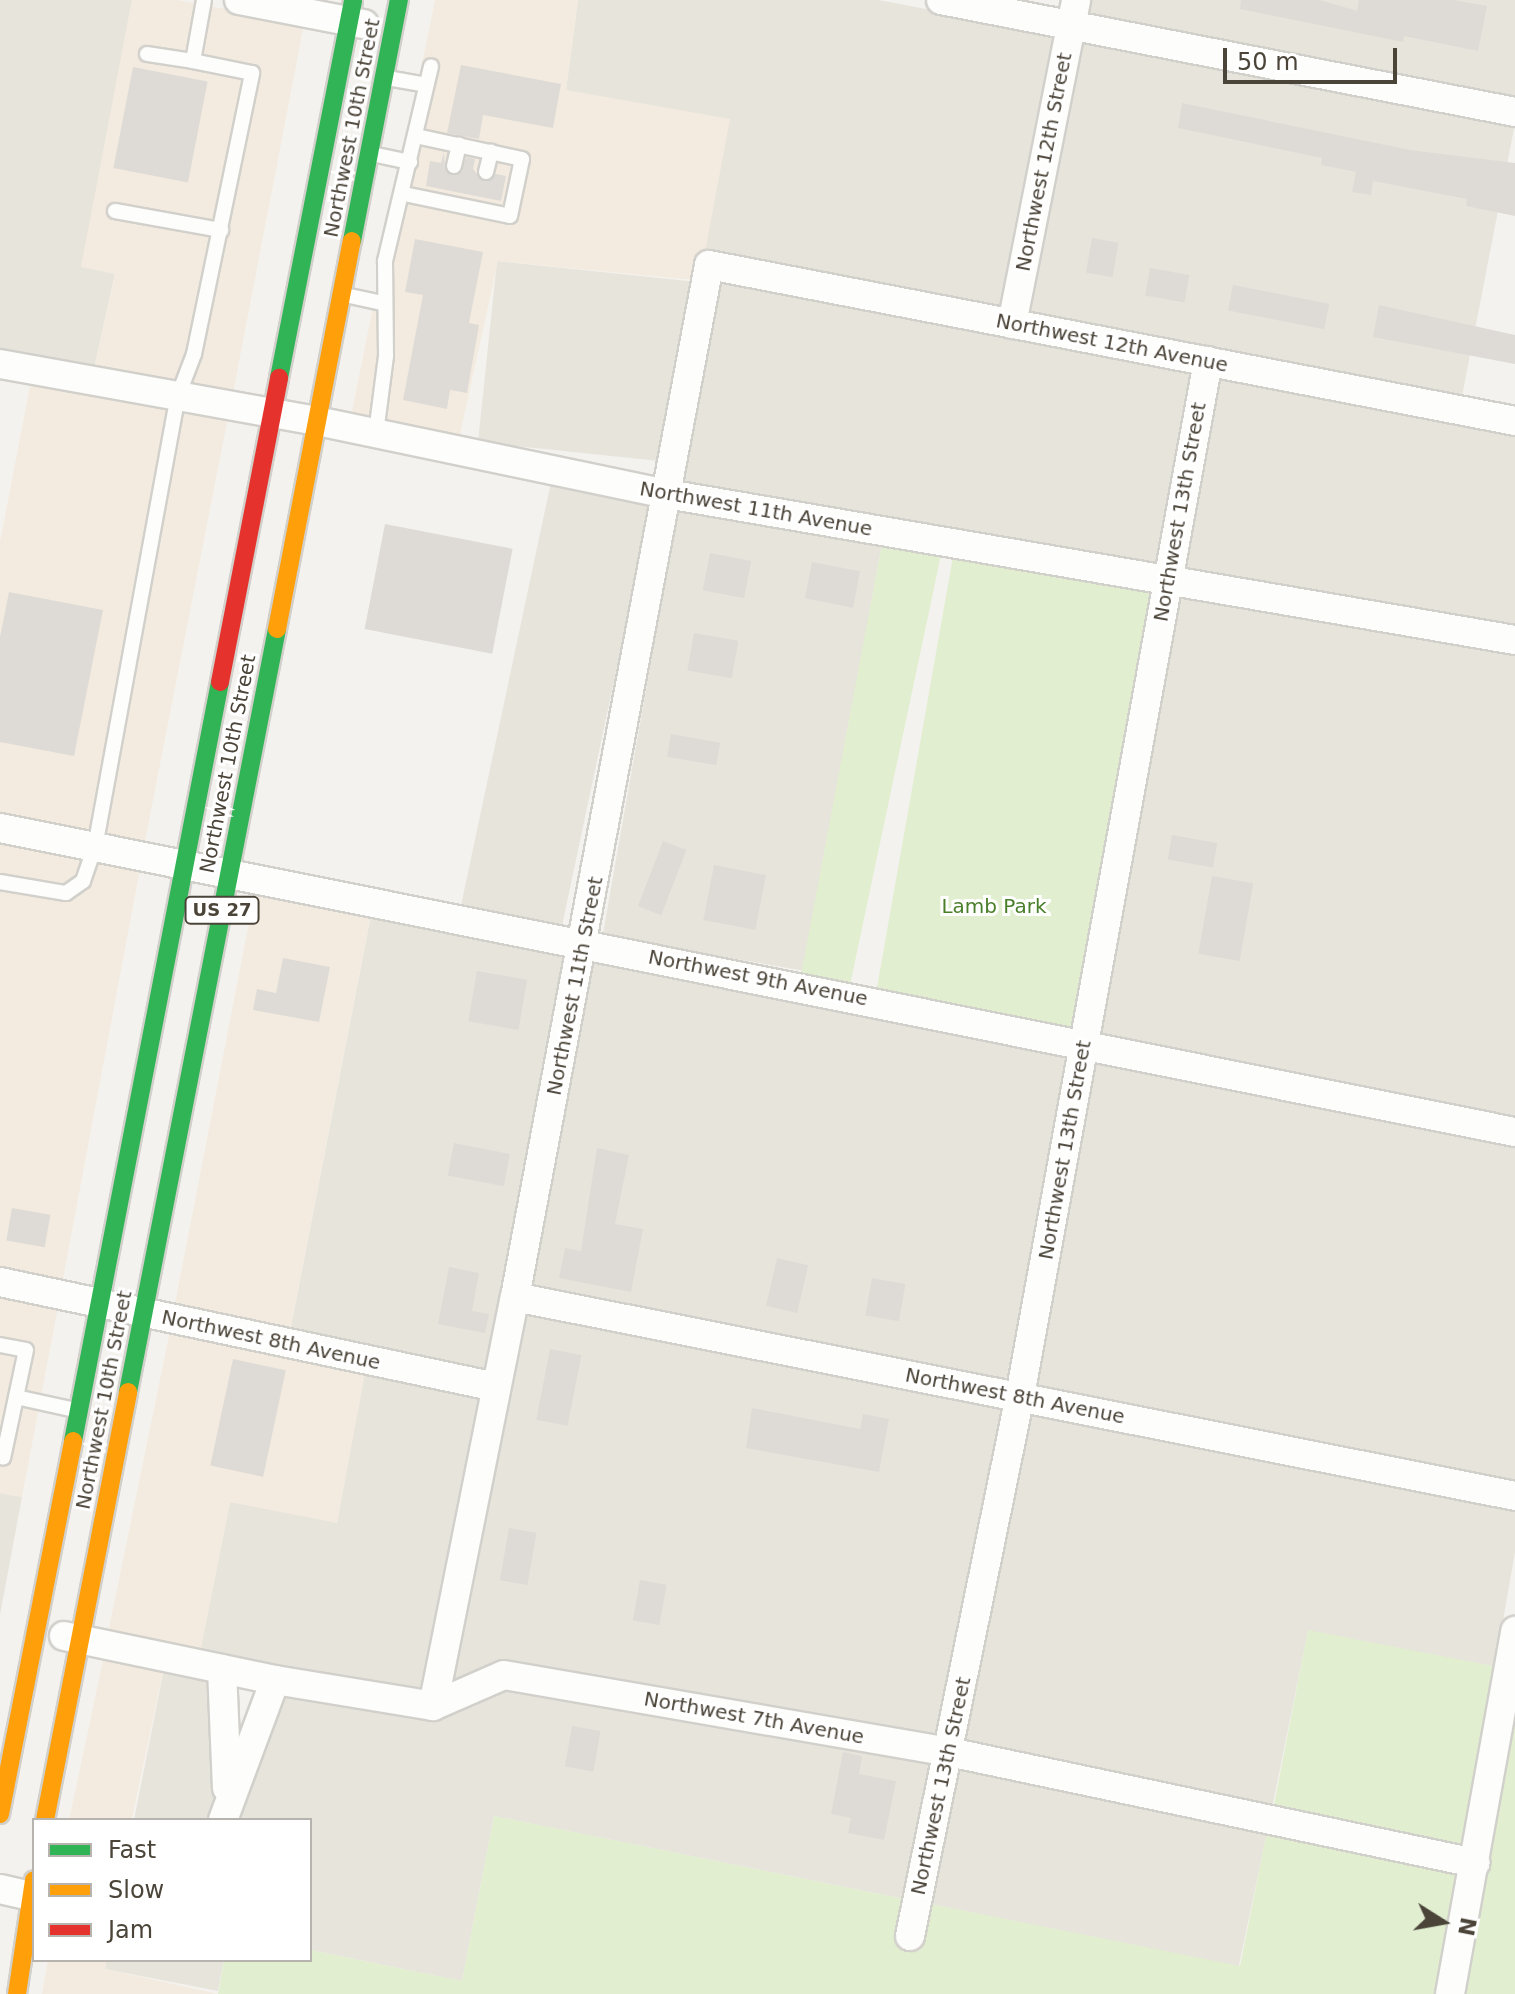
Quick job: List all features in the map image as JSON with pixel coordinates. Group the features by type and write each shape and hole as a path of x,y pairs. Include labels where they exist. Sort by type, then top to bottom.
{"highway":[{"name":"Northwest 10th Street","path":"45,1818 342,294 376,218 370,154 399,0"},
{"name":"Northwest 10th Street","path":"0,1814 351,10"},
{"path":"17,1994 32,1888"}],"street":[{"path":"239,0 351,10 394,30"},
{"path":"941,0 1073,13 1515,112"},
{"name":"Northwest 12th Street","path":"1012,324 1073,13"},
{"name":"Northwest 12th Avenue","path":"709,265 1515,421"},
{"name":"Northwest 11th Street","path":"433,1706 583,944 709,265"},
{"name":"Northwest 13th Street","path":"910,1936 1020,1396 1208,361"},
{"name":"Northwest 11th Avenue","path":"0,364 317,421 667,494 1166,583 1515,640"},
{"name":"Northwest 9th Avenue","path":"0,828 1515,1132"},
{"name":"Northwest 8th Avenue","path":"0,1282 496,1387"},
{"name":"Northwest 8th Avenue","path":"515,1297 1515,1496"},
{"path":"36,1630 275,1680 433,1706"},
{"path":"1450,1994 1515,1631"},
{"path":"222,1669 226,1812"},
{"name":"Northwest 7th Avenue","path":"433,1706 504,1675 949,1752 1475,1863"},
{"path":"226,1812 275,1680"},
{"path":"0,1889 32,1888"}],"lane":[{"path":"193,61 204,0"},
{"path":"0,882 66,893 83,881 95,847 178,396 194,354 252,73 147,54"},
{"path":"376,433 386,356 385,261 376,218 404,194 431,66"},
{"path":"384,77 426,85"},
{"path":"404,194 448,196 480,203 510,216 522,159 416,136"},
{"path":"454,166 459,145"},
{"path":"486,172 491,152"},
{"path":"370,154 410,162"},
{"path":"115,211 221,230"},
{"path":"342,294 384,303"},
{"path":"0,1345 26,1350 3,1458"},
{"path":"16,1397 76,1411"}],"shaded area":[{"path":"0,0 132,0 82,266 115,273 94,369 0,352"},
{"path":"132,0 177,0 304,24 233,393 94,369 115,274 81,267"},
{"path":"435,0 578,0 566,90 730,119 705,252 698,251 693,280 498,261 459,439 351,416"},
{"path":"578,0 879,0 1055,34 1001,310 705,252 566,90"},
{"path":"1089,0 1515,0 1515,100 1086,16"},
{"path":"1082,40 1515,124 1461,399 1029,315"},
{"path":"497,261 693,282 674,463 478,442"},
{"path":"720,279 1192,371 1152,576 680,484"},
{"path":"1219,375 1515,433 1515,627 1181,573"},
{"path":"31,381 228,417 144,846 0,816 0,542"},
{"path":"551,482 652,503 561,930 460,908"},
{"path":"678,508 882,544 806,971 603,935"},
{"path":"1177,596 1515,651 1515,1120 1100,1035"},
{"path":"0,840 140,869 62,1284 0,1270"},
{"path":"255,892 371,915 290,1331 174,1308"},
{"path":"371,915 567,953 486,1370 290,1332"},
{"path":"594,958 1070,1051 1006,1380 530,1288"},
{"path":"1096,1058 1515,1144 1515,1485 1036,1387"},
{"path":"0,1295 58,1307 22,1497 0,1493"},
{"path":"526,1311 1005,1405 938,1738 506,1663 451,1685"},
{"path":"170,1331 365,1372 337,1523 230,1502 200,1652 108,1633"},
{"path":"365,1372 480,1396 422,1693 200,1652 230,1502 337,1522"},
{"path":"1031,1410 1515,1509 1515,1552 1495,1667 1308,1631 1272,1808 964,1744"},
{"path":"0,1493 22,1497 0,1615"},
{"path":"104,1656 164,1669 132,1818 70,1818"},
{"path":"164,1669 209,1678 215,1802 210,1818 134,1818"},
{"path":"506,1687 933,1762 904,1899 494,1816 462,1981 312,1950 312,1818 238,1818 284,1694 443,1720 445,1714"},
{"path":"960,1767 1267,1832 1238,1969 931,1904"},
{"path":"48,1962 106,1962 105,1969 218,1994 42,1994"},
{"path":"106,1962 224,1962 218,1991 105,1969"}],"green space":[{"path":"882,544 941,555 850,985 801,975"},
{"name":"Lamb Park","path":"955,545 1166,582 1085,1039 874,1002"},
{"path":"1308,1630 1495,1666 1461,1845 1273,1809"},
{"path":"1515,1714 1515,1994 1464,1994 1491,1854"},
{"path":"494,1816 904,1899 895,1945 920,1951 931,1904 1240,1966 1267,1831 1459,1872 1436,1994 218,1994 224,1962 312,1962 312,1950 462,1981"}],"building":[{"path":"1241,0 1320,0 1357,11 1359,0 1454,0 1487,6 1478,51 1404,36 1403,42 1240,9"},
{"path":"461,65 561,84 553,128 483,115 479,139 447,133"},
{"path":"133,67 208,82 188,183 113,168"},
{"path":"1182,103 1410,150 1515,163 1515,216 1466,206 1467,199 1373,181 1371,195 1352,192 1356,172 1321,165 1322,158 1178,128"},
{"path":"444,152 445,170 451,175 462,172 466,157 475,159 473,169 483,181 496,174 506,176 501,201 426,186 430,161 441,163"},
{"path":"1092,238 1119,243 1113,277 1086,272"},
{"path":"415,239 483,252 469,323 479,325 467,393 450,390 447,409 403,400 423,295 405,292"},
{"path":"1150,268 1189,275 1185,303 1145,296"},
{"path":"1233,285 1329,304 1324,329 1228,311"},
{"path":"1379,305 1515,335 1515,364 1373,337"},
{"path":"385,524 513,549 492,654 365,629"},
{"path":"710,553 751,561 744,598 703,590"},
{"path":"812,562 860,571 853,608 805,598"},
{"path":"9,592 103,610 74,756 0,742 0,637"},
{"path":"694,633 738,641 732,678 687,670"},
{"path":"671,734 720,743 716,765 667,757"},
{"path":"1172,835 1217,843 1213,868 1168,860"},
{"path":"663,841 686,850 661,915 638,906"},
{"path":"714,865 766,875 755,930 703,920"},
{"path":"1212,876 1253,883 1240,961 1198,954"},
{"path":"283,958 330,967 319,1022 253,1010 257,989 276,993"},
{"path":"477,971 527,980 518,1030 468,1021"},
{"path":"454,1143 510,1154 504,1186 448,1175"},
{"path":"597,1148 629,1155 615,1224 643,1229 631,1292 559,1278 565,1248 581,1251"},
{"path":"12,1208 50,1215 45,1247 6,1240"},
{"path":"777,1258 808,1265 797,1313 766,1306"},
{"path":"449,1267 479,1273 472,1311 489,1314 485,1333 438,1324"},
{"path":"872,1278 905,1284 899,1321 865,1315"},
{"path":"550,1349 581,1355 568,1426 536,1420"},
{"path":"233,1359 286,1370 263,1477 210,1466"},
{"path":"752,1408 860,1429 863,1414 889,1419 879,1472 746,1448"},
{"path":"509,1528 537,1533 527,1585 500,1580"},
{"path":"640,1580 667,1585 659,1625 633,1620"},
{"path":"572,1726 601,1731 593,1771 565,1766"},
{"path":"843,1752 862,1756 859,1774 896,1781 884,1840 848,1833 851,1818 831,1814"}],"traffic: fast":[{"path":"279,378 353,0"},
{"path":"352,241 399,0"},
{"path":"128,1392 277,629"},
{"path":"73,1441 220,682"}],"traffic: slow":[{"path":"277,629 352,241"},
{"path":"45,1818 128,1392"},
{"path":"0,1814 73,1441"},
{"path":"17,1994 32,1893"}],"traffic: jam":[{"path":"220,682 279,378"}]}
